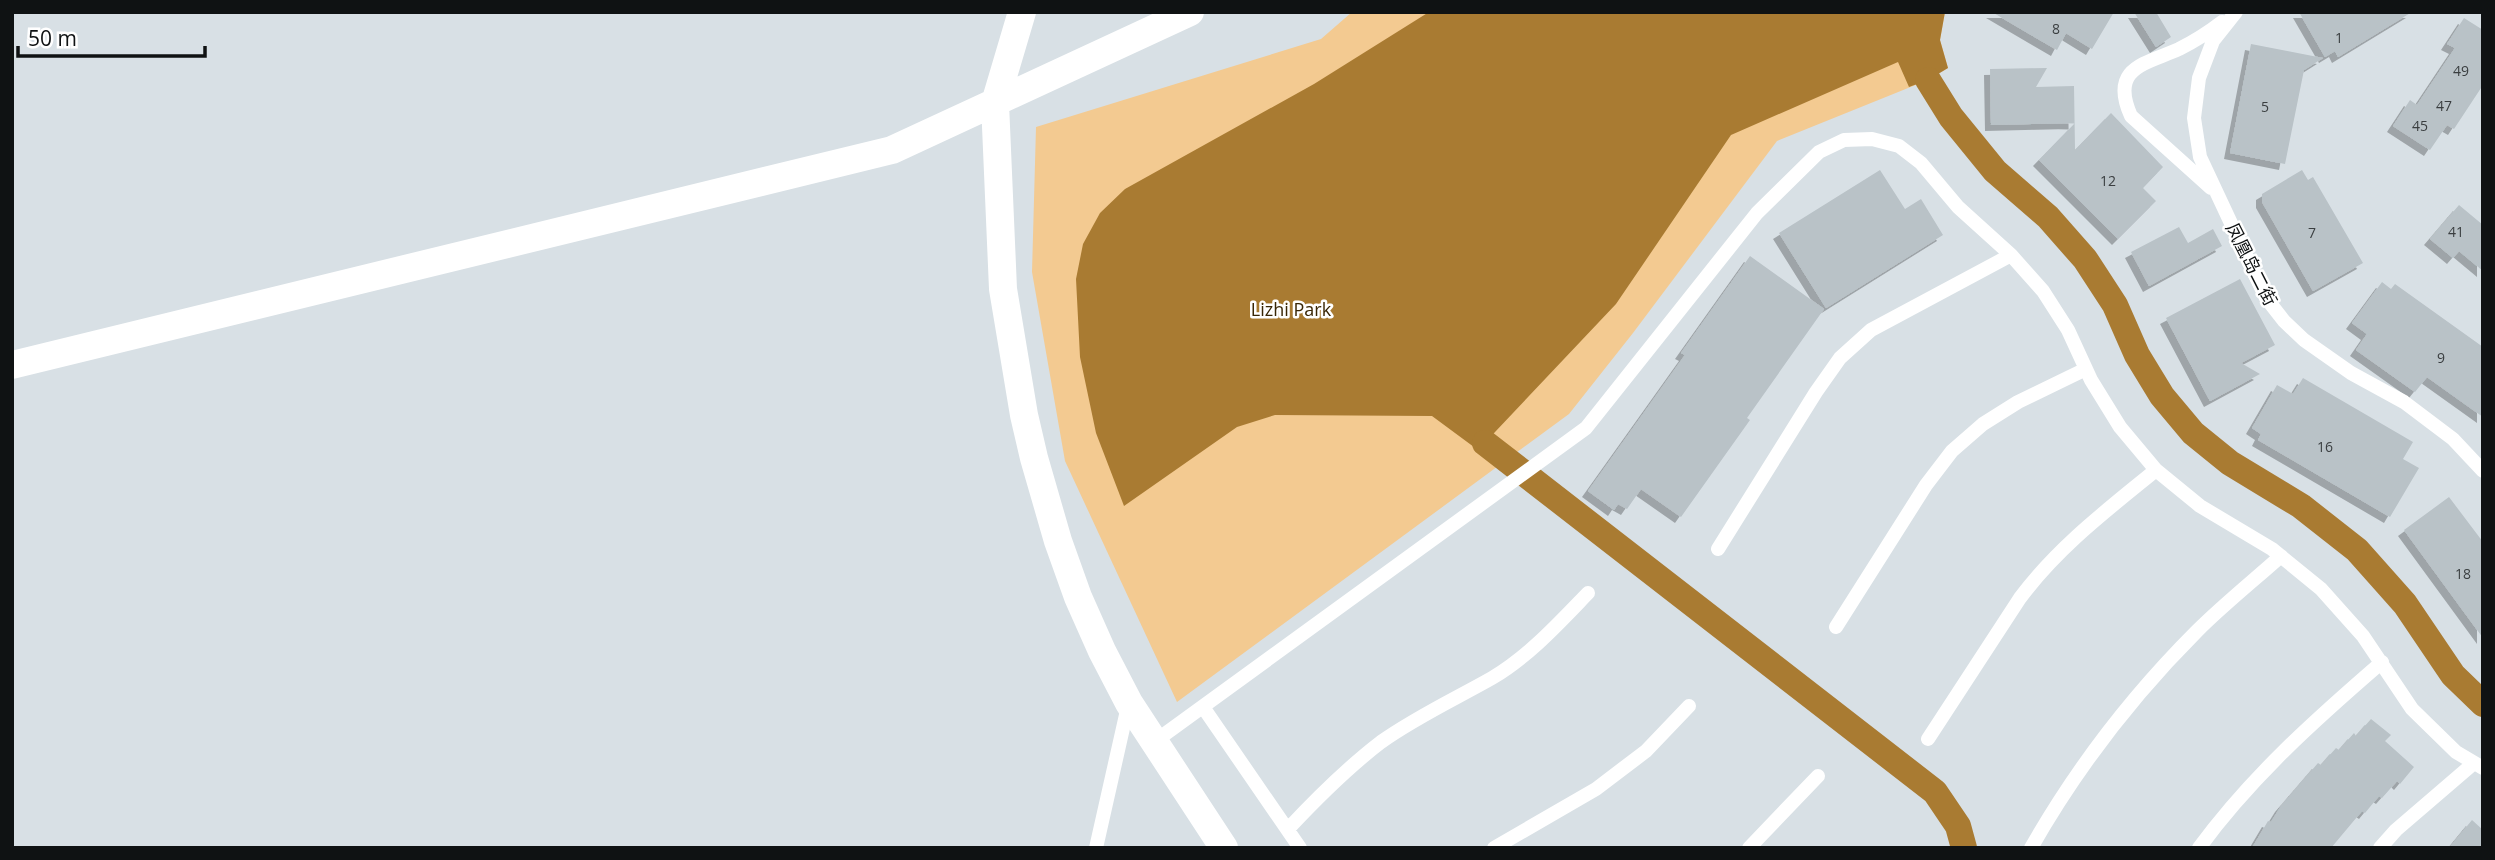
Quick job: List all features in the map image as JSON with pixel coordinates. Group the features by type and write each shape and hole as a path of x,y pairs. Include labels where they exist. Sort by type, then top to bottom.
{"street":[{"path":"1022,12 995,103 1003,289 1024,415 1045,500 1078,597 1129,703 1224,848"},
{"path":"12,365 892,150 1190,12"}],"lane":[{"path":"2217,193 2131,116 2124,101 2125,85 2132,71 2145,61 2179,49 2210,32 2235,12"},
{"name":"凤凰岛二街","path":"2235,12 2213,41 2199,78 2194,118 2200,157 2266,298 2284,321 2327,358 2404,402 2453,439 2483,471"},
{"path":"1154,742 1586,428 1757,213 1819,152 1844,140 1872,139 1899,146 1921,163 1958,207 2011,255 2043,290 2068,330 2086,369 2119,427 2156,470 2200,506 2281,556 2321,589 2343,611 2382,662 2412,709 2456,752 2478,766 2396,830 2380,848"},
{"path":"1718,549 1840,358 1871,330 2011,255"},
{"path":"1836,627 1926,485 1952,451 1983,424 2018,402 2086,369"},
{"path":"1928,739 2036,577 2071,539 2156,470"},
{"path":"2031,848 2055,805 2122,714 2197,631 2281,556"},
{"path":"1288,829 1332,782 1383,741 1494,676 1544,639 1588,593"},
{"path":"2199,848 2216,824 2294,739 2382,662"},
{"path":"1096,848 1129,703"},
{"path":"1494,848 1596,789 1646,751 1689,706"},
{"path":"1203,707 1300,848"},
{"path":"1749,848 1818,776"}],"green space":[{"name":"Lizhi Park","path":"1352,12 1945,12 1940,40 1948,68 1928,80 1777,141 1569,414 1177,702 1065,461 1032,272 1036,127 1321,39"}],"shaded area":[{"name":"Lizhi Park","path":"1429,12 1945,12 1940,40 1948,68 1909,87 1898,62 1731,135 1616,304 1478,450 1432,416 1275,415 1237,427 1124,506 1096,433 1080,357 1076,279 1083,244 1100,213 1125,189 1314,84"}],"building":[{"path":"1992,12 2114,12 2092,49 2066,33 2057,50"},
{"path":"2134,12 2156,12 2171,37 2156,47"},
{"path":"2299,12 2412,12 2338,57 2335,51 2325,57"},
{"path":"2464,18 2483,30 2483,85 2454,129 2447,125 2430,150 2393,126 2410,100 2417,105 2455,48 2447,44"},
{"path":"2251,44 2323,58 2304,70 2285,164 2230,153"},
{"path":"2047,68 2036,87 2074,86 2075,123 1991,125 1990,69"},
{"path":"2111,113 2163,167 2143,188 2156,201 2118,239 2039,160 2075,123 2075,150"},
{"path":"1880,170 1905,209 1921,199 1943,235 1826,308 1779,233"},
{"path":"2302,170 2308,180 2313,177 2363,263 2313,291 2262,202 2262,194"},
{"path":"2459,205 2483,225 2483,271 2459,251 2453,258 2430,239"},
{"path":"2179,227 2188,243 2213,229 2222,246 2149,286 2131,252"},
{"path":"1750,256 1824,309 1681,517 1641,489 1627,509 1618,504 1614,510 1588,491 1685,355 1681,353"},
{"path":"2240,279 2275,345 2241,363 2260,374 2210,401 2166,318"},
{"path":"2382,282 2391,289 2395,284 2483,347 2483,417 2427,377 2415,392 2356,350 2367,334 2352,323"},
{"path":"2303,378 2413,442 2403,459 2419,468 2390,517 2258,440 2261,434 2252,428 2277,385 2293,394"},
{"path":"2449,497 2483,542 2483,638 2404,530"},
{"path":"2371,719 2391,735 2385,741 2414,767 2400,784 2397,781 2382,798 2379,796 2365,813 2362,811 2331,848 2252,848 2268,821 2271,822 2281,806 2318,763 2321,765 2336,748 2339,750 2354,733 2356,736"},
{"path":"2472,820 2483,830 2483,848 2449,848"}],"waterway":[{"path":"1928,80 1951,117 1995,171 2048,217 2085,259 2115,305 2137,355 2162,396 2193,433 2230,463 2301,506 2357,550 2405,604 2453,675 2483,704"},
{"path":"1485,443 1935,792 1958,826 1964,848"}]}
